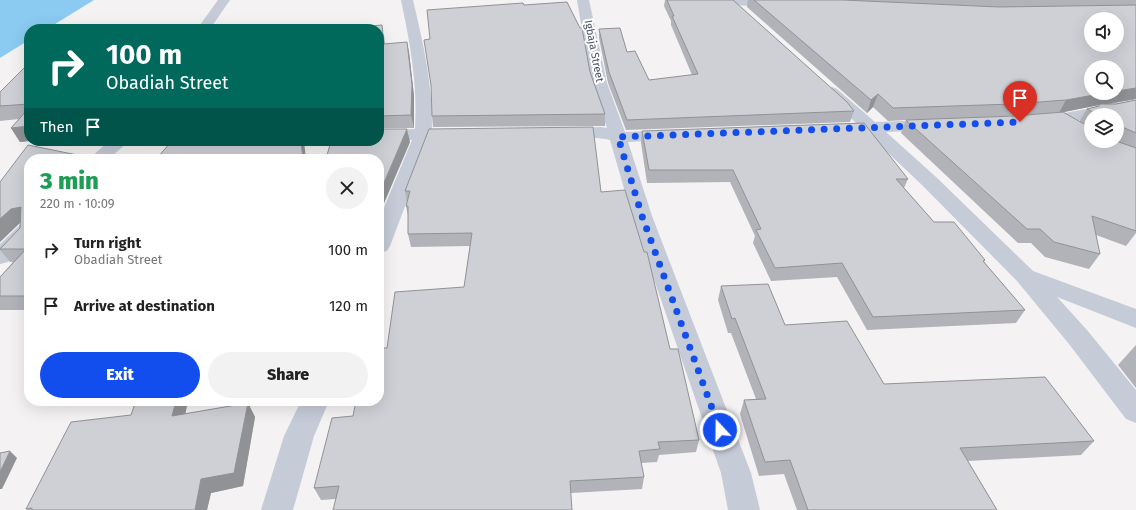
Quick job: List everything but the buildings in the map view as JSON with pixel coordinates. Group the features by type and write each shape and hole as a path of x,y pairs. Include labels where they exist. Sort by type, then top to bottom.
{"street":[{"path":"207,24 224,0"},
{"path":"384,234 424,134 425,117 423,86 417,46 407,0"},
{"name":"Igbaja Street","path":"583,0 599,83 609,108 642,216 736,472 744,510"},
{"path":"731,1 792,3"},
{"path":"731,1 751,18"},
{"path":"816,78 872,128 1025,276 1078,337 1136,411"},
{"path":"1029,121 1059,119 1136,105"},
{"path":"1059,119 1078,130"},
{"path":"824,129 951,125"},
{"path":"549,134 601,132 618,137 689,134"},
{"path":"384,135 472,134"},
{"path":"104,154 114,146"},
{"path":"0,257 24,233"},
{"path":"1025,276 1136,319"},
{"path":"278,510 299,436 313,406"}],"water":[{"path":"0,0 94,0 55,24 24,24 24,43 0,58"}],"route":[{"path":"720,430 642,216 618,137 1020,122"}]}
